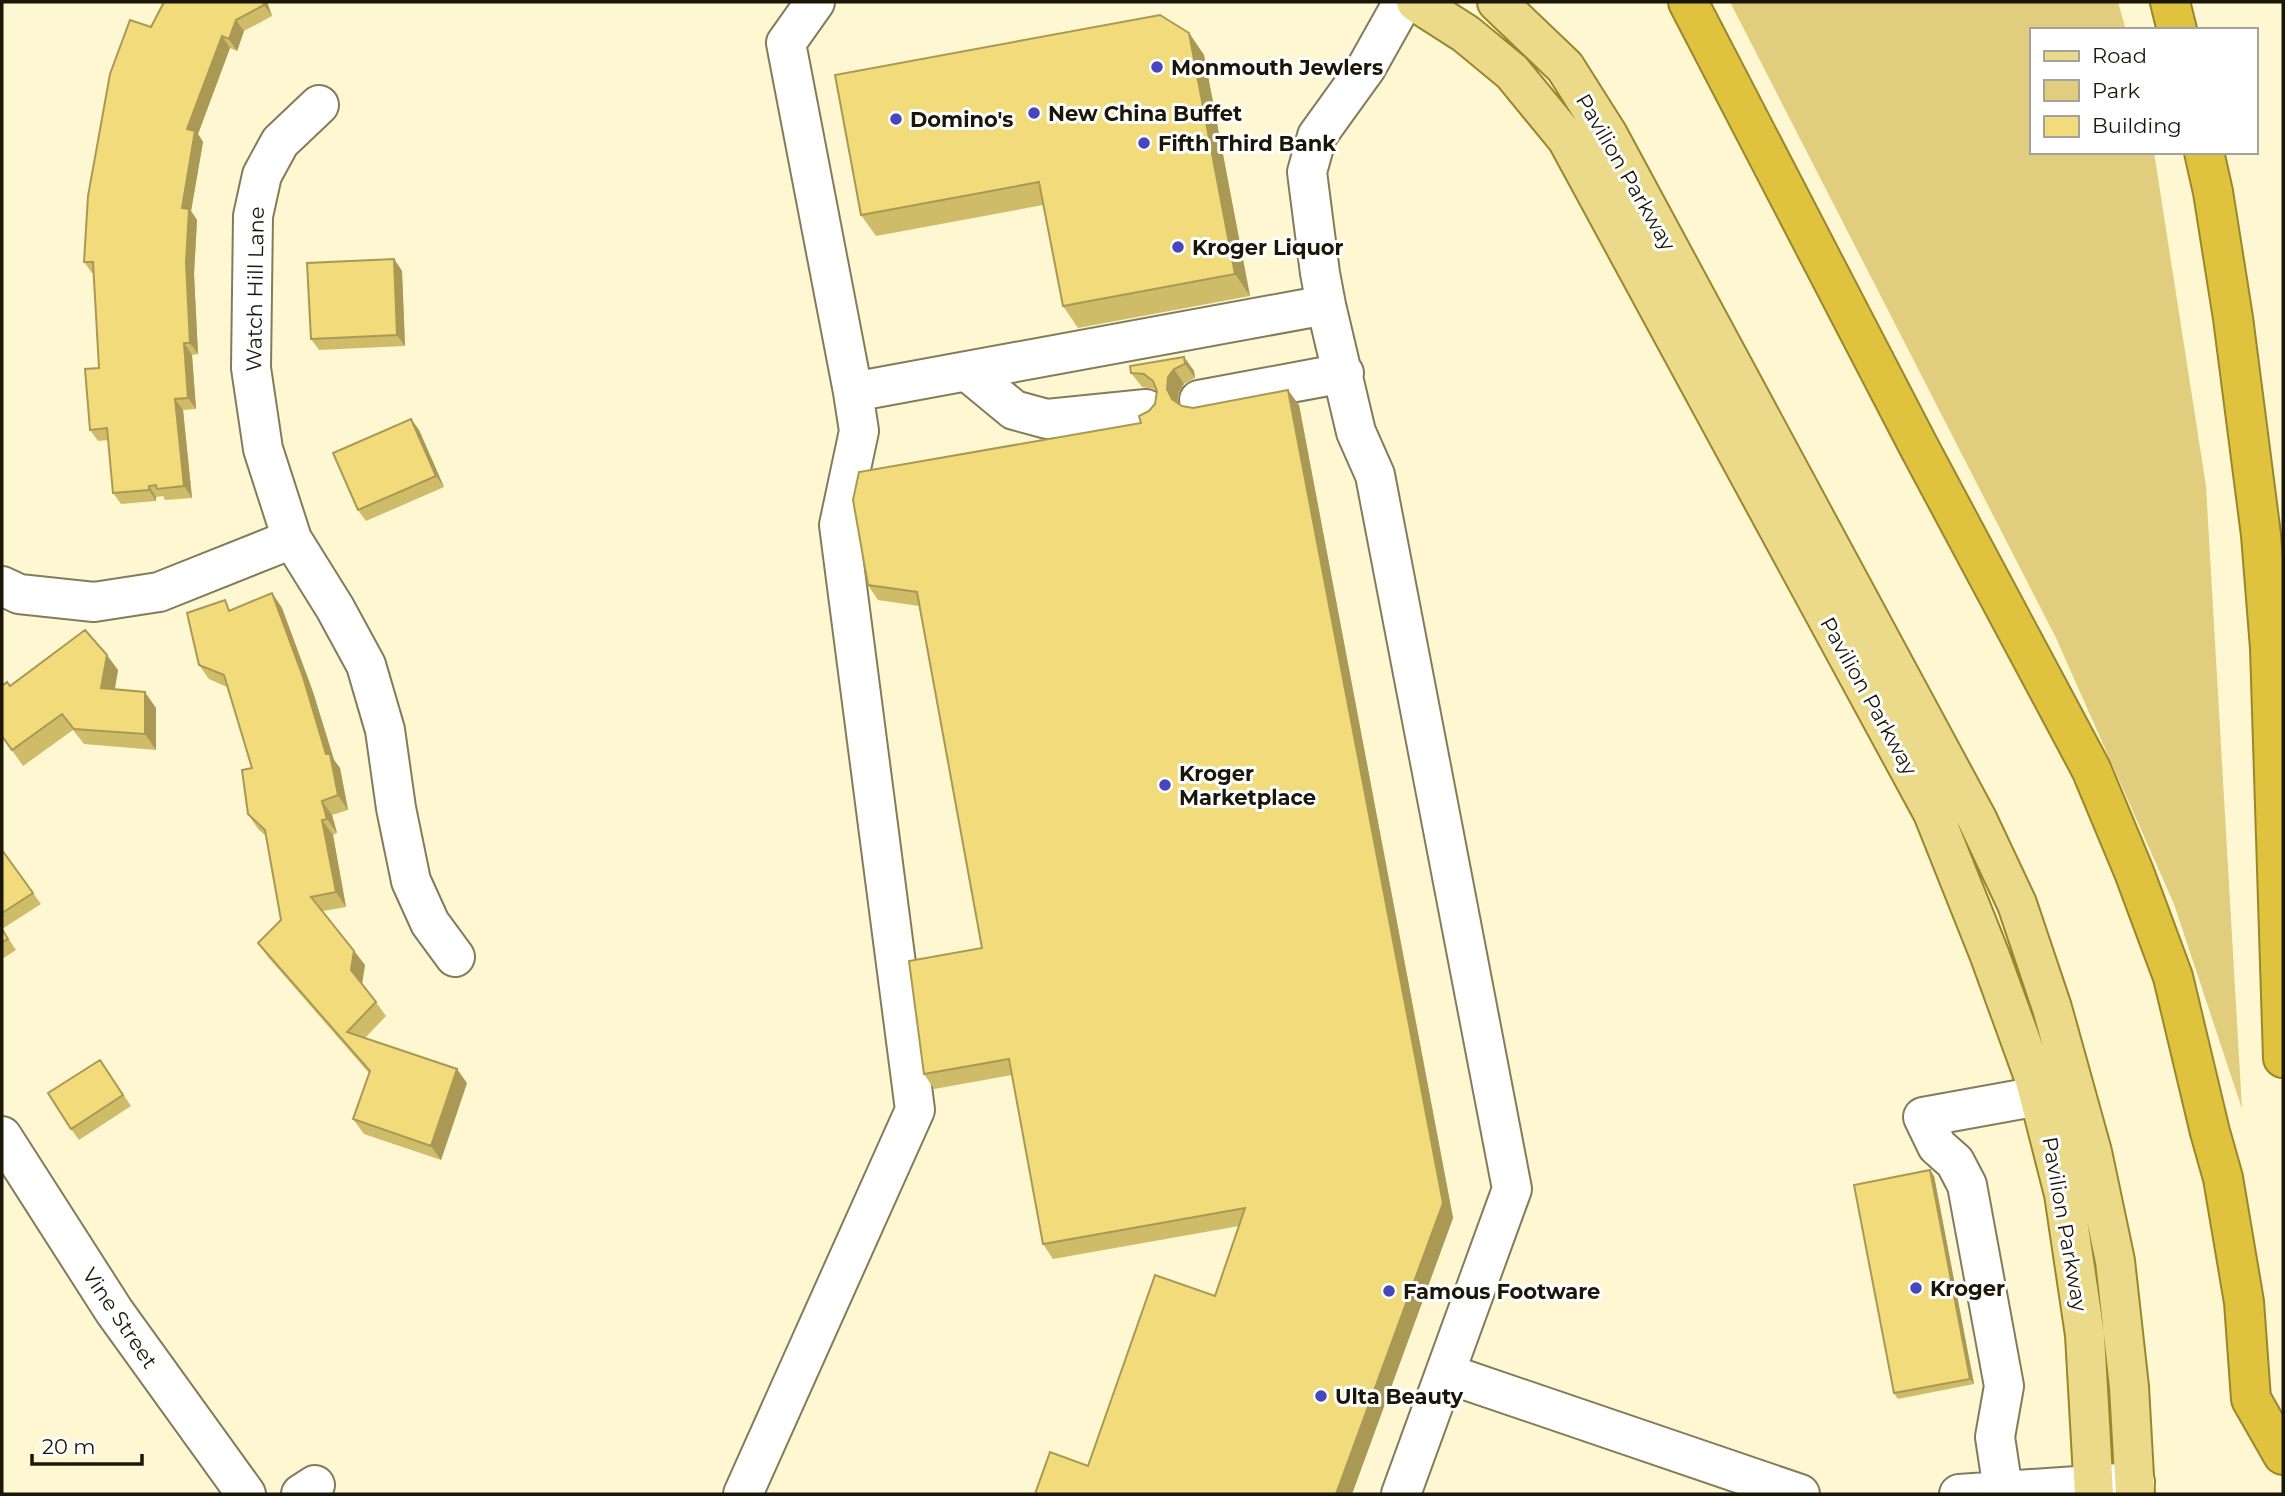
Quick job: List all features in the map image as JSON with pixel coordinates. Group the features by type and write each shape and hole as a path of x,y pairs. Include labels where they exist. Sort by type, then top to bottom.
{"highway":[{"path":"1688,2 1919,447 2091,769 2134,872 2173,977 2223,1178 2244,1302 2250,1399 2283,1455"},
{"path":"2170,2 2176,28"},
{"path":"2204,154 2233,318 2261,535 2270,648 2283,1058"}],"main road":[{"name":"Pavilion Parkway","path":"1416,2 1466,34 1512,72 1567,139 1933,813 1990,956 2058,1093 2092,1152 2115,1261 2129,1387 2135,1488"},
{"name":"Pavilion Parkway","path":"1497,2 1565,67 1608,135 1977,819 2017,904 2052,1009 2064,1194 2085,1335 2093,1490"}],"street":[{"path":"743,1494 915,1110 839,525 859,431 786,43 815,2"},
{"path":"1401,1494 1512,1189 1375,475 1356,432 1326,305 1307,172 1317,136 1366,68 1403,2"},
{"name":"Watch Hill Lane","path":"319,106 280,142 262,175 253,216 251,368 263,449 292,539 335,608 366,665 385,730 396,808 411,881 430,923 455,957"},
{"path":"853,393 1326,305"},
{"path":"968,372 1014,410 1047,419 1146,410"},
{"path":"1199,400 1344,373"},
{"path":"2,586 19,594 94,602 159,592 292,539"},
{"path":"2003,1490 1995,1437 2004,1386 1968,1185 1955,1162 1937,1146 1923,1117 2058,1093"},
{"name":"Vine Street","path":"2,1136 114,1311 246,1494"},
{"path":"1445,1373 1801,1494"},
{"path":"1959,1494 2003,1490 2135,1488"}],"green space":[{"path":"1730,2 2118,2 2125,28 2030,28 2030,154 2154,154 2206,486 2242,1109 2174,904 2056,638"}],"building":[{"path":"164,2 263,2 264,5 236,20 229,39 222,36 187,129 195,131 182,208 189,209 186,263 190,343 184,343 188,398 175,399 184,486 157,489 156,485 149,486 149,490 113,493 107,428 90,430 85,369 99,368 93,262 84,262 88,196 110,74 130,20 151,27"},
{"path":"1160,15 1189,33 1235,274 1063,306 1039,182 861,215 835,75"},
{"path":"394,259 397,335 311,339 307,263"},
{"name":"Kroger Marketplace","path":"1184,357 1185,364 1174,369 1168,377 1167,389 1172,399 1182,406 1193,408 1288,390 1443,1203 1336,1494 1035,1494 1050,1452 1088,1466 1155,1275 1215,1296 1245,1208 1043,1244 1009,1059 924,1074 909,961 982,948 917,592 868,585 853,500 859,472 1141,423 1139,416 1155,404 1157,391 1153,381 1144,374 1131,373 1130,366"},
{"path":"411,419 436,476 358,510 333,453"},
{"path":"272,593 303,677 326,754 330,754 338,795 322,801 327,819 322,820 336,892 311,897 354,951 351,970 376,1002 347,1032 457,1069 431,1146 353,1119 370,1071 258,943 281,920 265,830 248,814 242,770 252,768 224,675 199,665 187,613 225,600 229,611"},
{"path":"85,630 107,655 101,688 145,692 145,734 74,729 62,714 12,750 2,736 2,686 7,682 10,686"},
{"path":"2,850 33,893 2,913"},
{"path":"2,929 8,939 2,942"},
{"path":"100,1060 123,1095 71,1129 48,1093"},
{"name":"Kroger","path":"1930,1170 1970,1379 1894,1393 1854,1185"}],"place":[{"name":"Monmouth Jewlers","path":"1157,67"},
{"name":"New China Buffet","path":"1034,113"},
{"name":"Domino's","path":"896,119"},
{"name":"Fifth Third Bank","path":"1144,143"},
{"name":"Kroger Liquor","path":"1178,247"},
{"name":"Kroger Marketplace","path":"1165,785"},
{"name":"Kroger","path":"1916,1288"},
{"name":"Famous Footware","path":"1389,1291"},
{"name":"Ulta Beauty","path":"1321,1396"}]}
